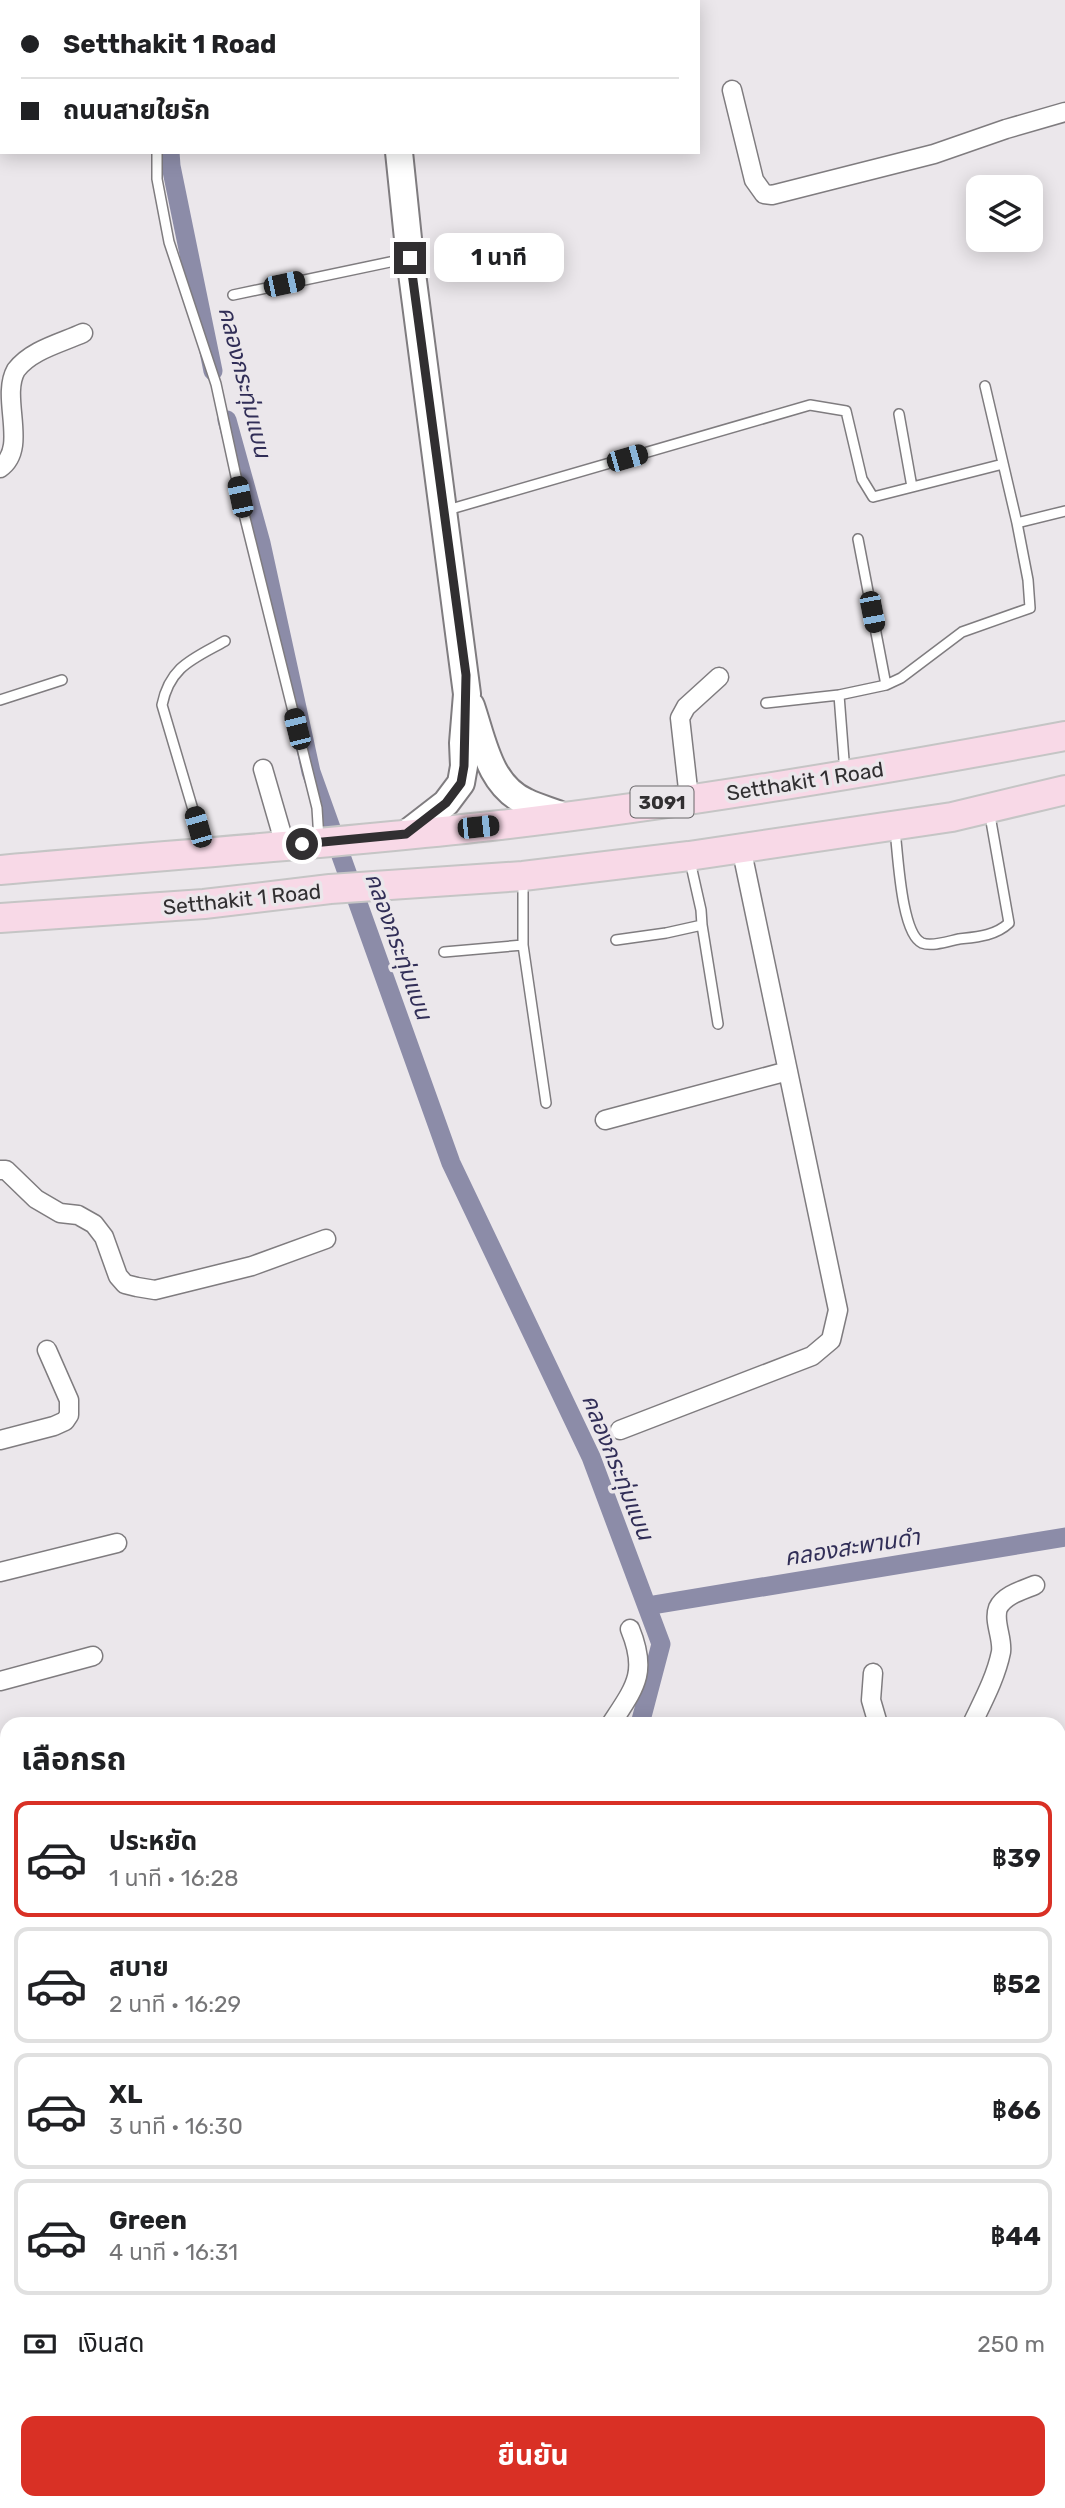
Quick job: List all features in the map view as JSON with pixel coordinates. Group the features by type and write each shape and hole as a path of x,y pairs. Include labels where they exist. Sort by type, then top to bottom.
{"main road":[{"name":"Setthakit 1 Road","path":"0,870 373,838 563,816 845,775 1065,736"},
{"name":"Setthakit 1 Road","path":"0,918 204,904 330,889 523,876 689,856 952,817 1065,790"}],"street":[{"path":"732,90 754,180 764,194 772,195 934,154 1065,112"},
{"path":"399,154 410,258 467,694 489,766 505,786 524,801 563,816"},
{"path":"0,468 10,458 13,442 9,404 10,382 16,370 30,357 83,333"},
{"path":"689,798 680,719 686,707 719,677"},
{"path":"406,834 446,803 461,783 467,694"},
{"path":"263,769 285,845"},
{"path":"620,1430 812,1356 831,1340 838,1310 741,847"},
{"path":"605,1120 788,1071"},
{"path":"0,1170 6,1170 36,1199 60,1213 78,1215 94,1224 104,1237 118,1276 125,1284 137,1287 155,1290 252,1266 326,1239"},
{"path":"0,1440 54,1426 65,1421 69,1415 69,1401 47,1350"},
{"path":"0,1572 117,1543"},
{"path":"975,1717 992,1681 1001,1649 997,1611 1000,1604 1035,1585"},
{"path":"616,1717 633,1690 640,1668 630,1629"},
{"path":"0,1681 93,1656"},
{"path":"873,1673 871,1700 876,1717"}],"lane":[{"path":"158,154 157,179 169,242 216,384 245,518 317,808 323,842"},
{"path":"233,295 410,258"},
{"path":"766,703 839,695 886,685 901,678 962,632 1030,608 1028,580 1017,523 985,386"},
{"path":"444,511 810,405 846,411 862,479 873,497 1003,464"},
{"path":"899,414 912,488"},
{"path":"1017,523 1065,511"},
{"path":"858,538 886,685"},
{"path":"205,852 162,705 166,685 183,664 225,641"},
{"path":"0,700 62,680"},
{"path":"839,695 845,775"},
{"path":"894,825 906,919 911,935 922,943 934,943 989,934 1002,930 1009,923 989,808"},
{"path":"689,856 701,910 718,1024"},
{"path":"523,876 523,945 546,1102"},
{"path":"616,940 702,925"},
{"path":"444,952 523,945"}],"waterway":[{"name":"คลองกระทุ่มแบน","path":"170,154 213,371"},
{"name":"คลองกระทุ่มแบน","path":"227,420 261,543 311,772 451,1163 591,1457 661,1644 642,1717"},
{"name":"คลองสะพานดำ","path":"647,1606 1065,1537"}],"route":[{"path":"302,844 406,834 446,803 461,783 464,766 466,675 410,258"}]}
